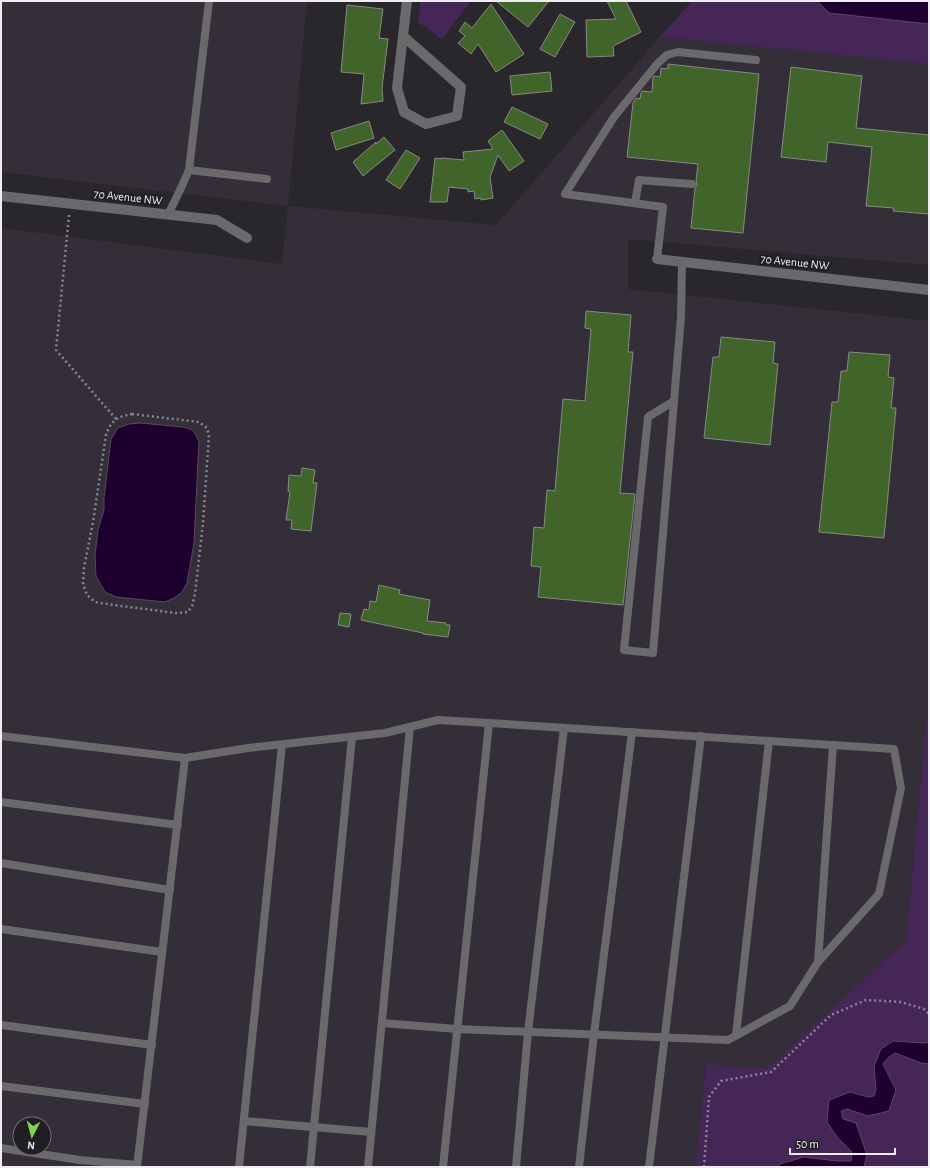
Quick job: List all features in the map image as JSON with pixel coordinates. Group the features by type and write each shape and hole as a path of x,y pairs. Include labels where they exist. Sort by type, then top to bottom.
{"street":[{"path":"403,36 461,86 457,116 426,124 404,112 397,88 407,1"},
{"name":"70 Avenue NW","path":"1,196 217,220 247,238"},
{"name":"70 Avenue NW","path":"657,259 929,290"}],"lane":[{"path":"168,215 189,170 209,1"},
{"path":"657,259 663,207 565,194 614,118 658,63 667,55 678,52 756,60"},
{"path":"189,170 267,179"},
{"path":"635,203 639,180 692,184"},
{"path":"674,401 648,416 624,650 653,653 674,401 681,317 682,263"},
{"path":"1,736 186,758 282,745 385,734 438,720 894,749 901,788 879,894 818,962 790,1006 728,1040 458,1029 382,1023"},
{"path":"443,1167 489,723"},
{"path":"368,1167 410,727"},
{"path":"516,1167 528,1032 564,728"},
{"path":"579,1167 632,732"},
{"path":"649,1167 701,736"},
{"path":"310,1167 352,737"},
{"path":"736,1035 768,741"},
{"path":"239,1167 282,745"},
{"path":"818,962 833,745"},
{"path":"1,1148 80,1160 137,1166 186,758"},
{"path":"1,802 178,825"},
{"path":"1,863 170,890"},
{"path":"1,929 162,952"},
{"path":"1,1025 152,1045"},
{"path":"1,1086 145,1104"},
{"path":"244,1121 371,1132"}],"path":[{"path":"70,204 56,350 116,419"},
{"path":"132,414 199,422 207,428 209,435 203,523 195,594 192,606 188,612 176,613 95,602 87,595 83,584 84,568 93,522 106,435 110,425 116,419 132,414"},
{"path":"704,1167 709,1097 720,1081 771,1072 832,1015 866,1000 901,1002 924,1009 929,1014"}],"shaded area":[{"path":"1,1 307,1 288,206 1,172"},
{"path":"420,1 471,1 442,39 418,22"},
{"path":"692,1 929,1 929,64 660,37"},
{"path":"817,1 929,1 929,24 829,13"},
{"path":"660,37 929,64 929,265 628,239 628,289 929,321 929,701 906,940 767,1070 706,1064 695,1167 1,1167 1,228 282,264 288,206 496,225"},
{"path":"140,423 183,427 193,430 199,441 194,543 187,583 182,592 165,602 116,597 105,592 96,576 95,555 98,530 104,510 111,439 118,428 129,424"},
{"path":"928,700 929,1167 695,1167 706,1064 767,1069 906,940"},
{"path":"893,1041 929,1042 929,1064 921,1063 895,1053 883,1064 896,1090 889,1111 868,1116 847,1109 841,1111 843,1119 856,1123 867,1155 864,1167 777,1167 780,1164 804,1157 851,1161 852,1152 837,1137 827,1122 829,1100 850,1092 868,1097 874,1096 876,1089 874,1066 881,1049"}],"building":[{"path":"496,1 549,1 528,27"},
{"path":"607,1 626,1 641,32 613,46 614,56 587,57 586,20 616,19"},
{"path":"491,4 524,54 496,72 478,44 471,54 458,43 465,36 459,31 465,22 472,28"},
{"path":"347,5 383,9 379,38 388,39 382,88 383,101 361,104 364,74 341,72"},
{"path":"560,14 575,22 555,57 540,49"},
{"path":"668,64 759,74 743,233 691,228 695,188 697,185 696,180 698,164 627,157 633,103 636,98 640,99 642,91 652,92 653,77 660,77 661,68 668,69"},
{"path":"791,67 862,76 856,128 929,135 929,214 893,211 894,208 866,206 872,147 828,142 826,162 781,157"},
{"path":"550,72 552,91 512,95 510,76"},
{"path":"512,107 548,124 540,139 504,122"},
{"path":"369,121 374,138 336,150 331,133"},
{"path":"502,130 524,161 509,171 498,155 490,177 493,198 481,200 481,198 475,199 474,191 468,192 468,189 449,187 447,202 430,202 435,158 464,160 463,152 493,149 488,141"},
{"path":"384,137 395,150 363,176 353,162"},
{"path":"406,150 420,158 400,189 386,180"},
{"path":"586,311 631,315 628,352 633,352 620,493 635,494 623,605 538,597 541,567 531,566 534,527 544,528 547,490 555,491 563,399 585,401 591,329 585,328"},
{"path":"721,337 775,342 773,363 778,364 770,445 704,438 713,357 719,357"},
{"path":"849,352 890,355 888,377 894,378 891,408 896,408 884,538 819,532 832,402 838,402 841,371 847,371"},
{"path":"302,468 315,470 313,483 317,483 311,531 291,529 292,520 286,520 290,492 288,491 289,475 301,476"},
{"path":"379,585 400,590 399,594 430,600 427,621 446,623 446,625 450,625 448,637 423,634 361,620 364,609 369,610 370,601 376,602"},
{"path":"340,613 351,614 349,627 338,625"}]}
